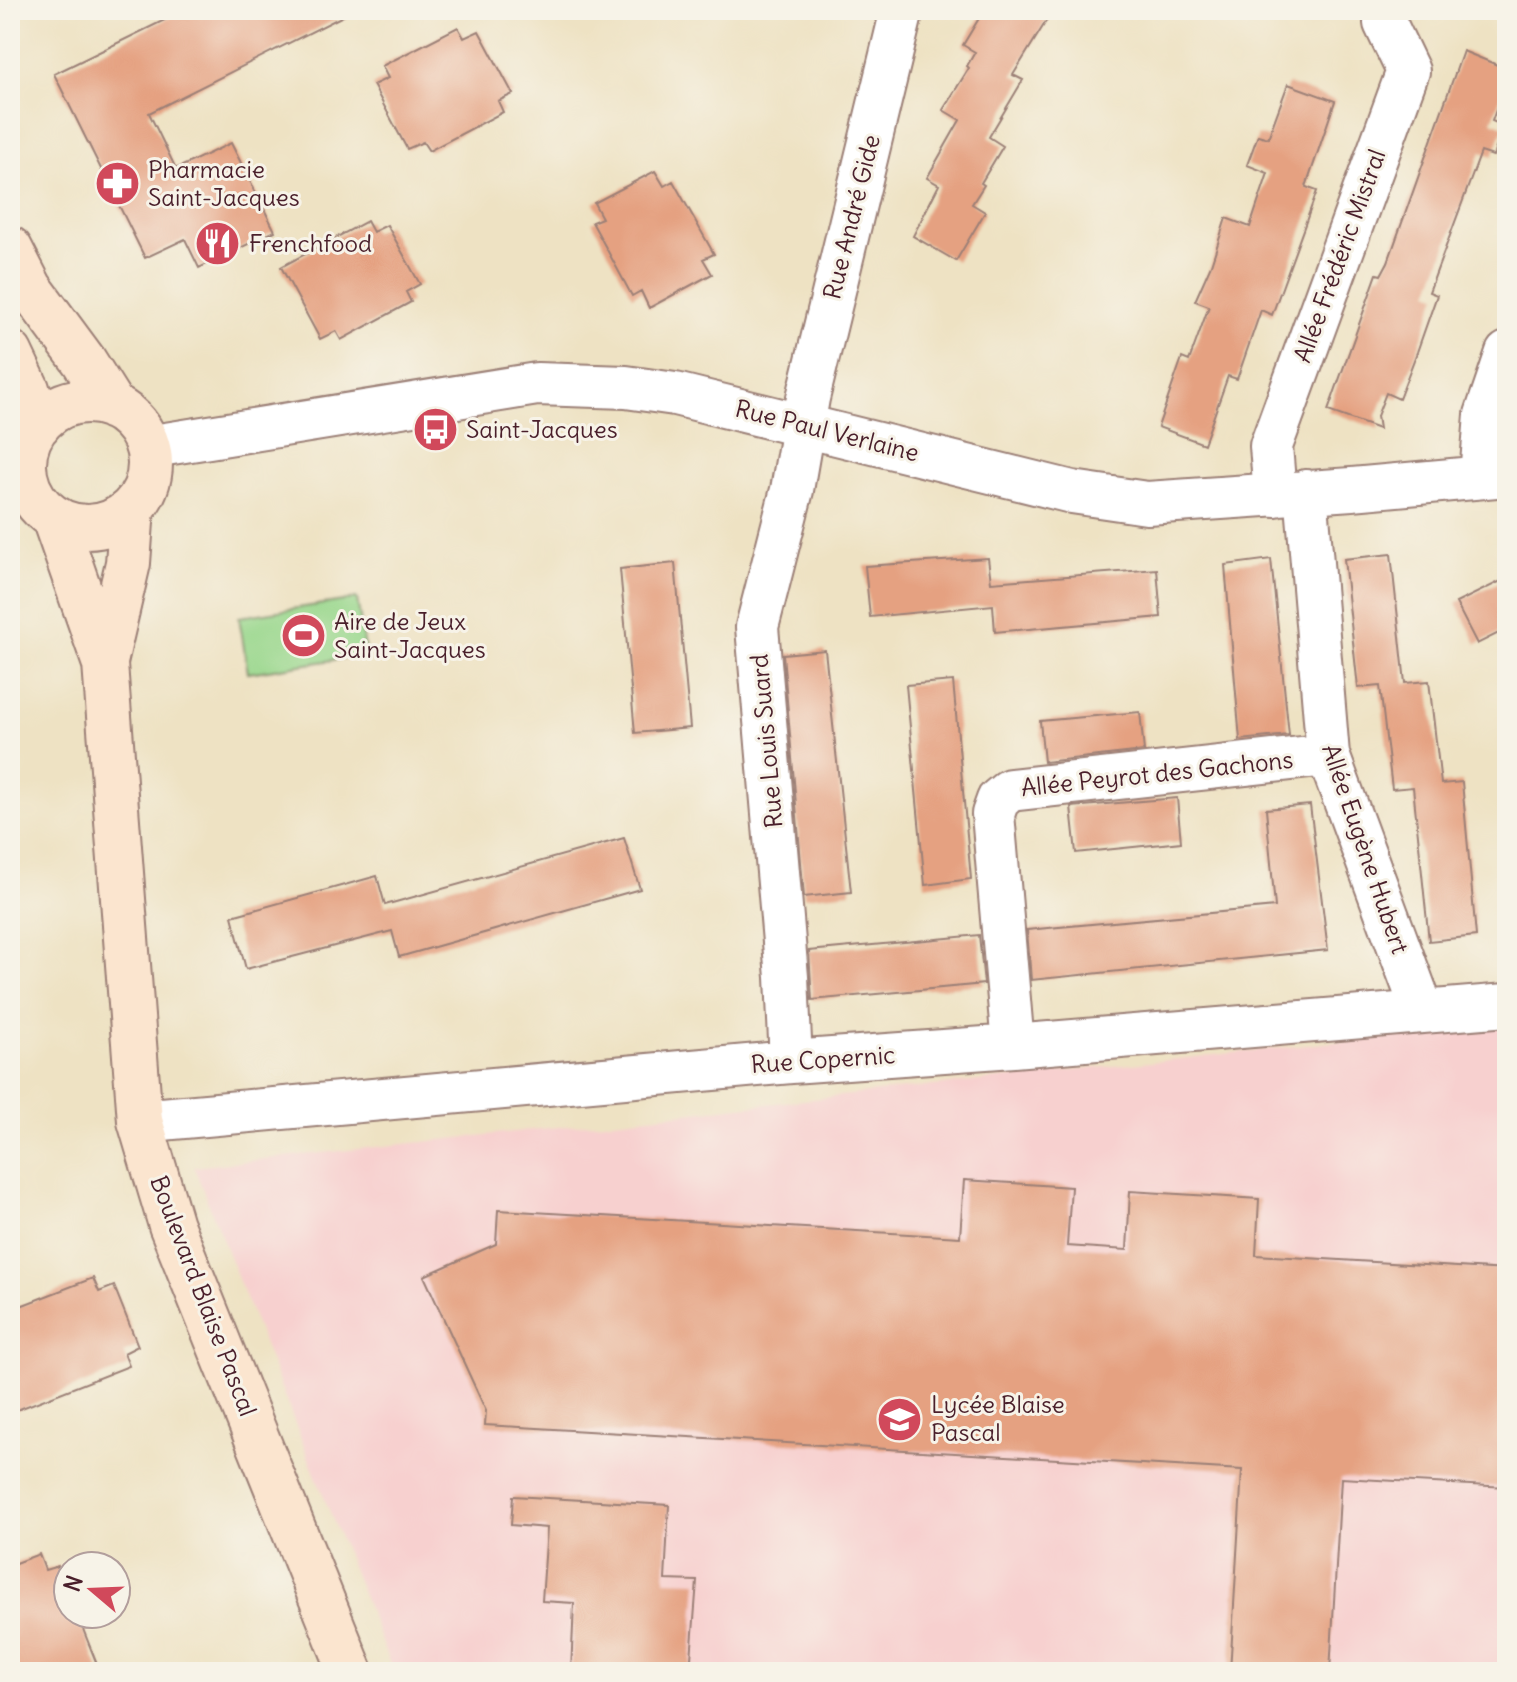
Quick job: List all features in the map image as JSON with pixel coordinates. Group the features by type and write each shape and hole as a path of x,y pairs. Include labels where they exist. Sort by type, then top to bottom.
{"street":[{"name":"Rue André Gide","path":"803,424 902,10"},
{"name":"Allée Frédéric Mistral","path":"1290,493 1271,446 1408,71 1385,23"},
{"path":"10,249 30,288 84,361 113,407"},
{"path":"10,353 27,389 38,425 67,404 85,401 103,403 134,422 147,447"},
{"path":"1494,476 1486,415 1507,353"},
{"name":"Rue Paul Verlaine","path":"147,447 537,384 626,387 675,394 1109,499 1147,503 1494,476"},
{"name":"Rue Louis Suard","path":"791,1062 787,977 757,627 792,490 803,424"},
{"name":"Boulevard Blaise Pascal","path":"38,425 29,439 17,475 40,507 54,518 105,664 140,1121 171,1225 351,1672"},
{"name":"Boulevard Blaise Pascal","path":"105,664 128,563 132,508 145,489 149,472 147,447"},
{"name":"Allée Eugène Hubert","path":"1290,493 1328,755 1423,1012"},
{"path":"54,518 70,525 88,527 106,524 132,508"},
{"name":"Allée Peyrot des Gachons","path":"1013,1046 993,814 998,800 1010,790 1328,755"},
{"name":"Rue Copernic","path":"140,1121 791,1062 1507,1005"}],"shaded area":[{"name":"Lycée Blaise Pascal","path":"1507,1023 1507,1672 393,1672 194,1167"}],"green space":[{"name":"Aire de Jeux Saint-Jacques","path":"357,599 366,655 248,673 239,617"}],"building":[{"path":"185,10 355,10 149,113 176,169 231,143 275,231 199,268 185,239 145,258 54,74"},
{"path":"984,10 1053,10 1013,75 1023,80 989,137 1003,146 972,204 985,212 956,261 913,236 939,185 927,178 960,120 943,110 969,68 967,66 975,52 963,45"},
{"path":"458,27 464,38 479,31 513,94 498,101 503,112 429,151 423,142 407,149 373,85 388,78 382,66"},
{"path":"1463,51 1507,69 1507,80 1492,121 1504,126 1493,156 1481,152 1429,292 1437,295 1417,352 1399,399 1386,393 1377,416 1379,429 1328,411 1377,274 1381,275 1388,262"},
{"path":"1288,84 1335,101 1306,187 1317,191 1272,315 1261,310 1237,379 1228,376 1204,444 1158,427 1182,358 1189,361 1209,306 1195,301 1226,218 1250,227 1268,173 1247,165 1258,135 1268,138"},
{"path":"655,171 664,186 673,181 714,254 703,259 712,274 649,308 641,291 632,296 592,222 602,218 594,203"},
{"path":"367,221 373,232 387,225 420,284 406,292 411,302 341,340 336,331 320,339 281,267"},
{"path":"1391,554 1405,683 1429,681 1441,784 1462,782 1476,936 1429,941 1413,787 1392,789 1380,686 1358,688 1344,559"},
{"path":"988,558 991,582 1157,569 1161,617 995,632 993,605 870,617 865,566"},
{"path":"1271,559 1289,735 1240,740 1225,565"},
{"path":"675,563 690,728 635,733 620,569"},
{"path":"1507,578 1507,629 1477,644 1456,603"},
{"path":"825,650 851,892 804,897 783,654"},
{"path":"953,681 971,879 925,885 906,685"},
{"path":"1140,712 1144,751 1044,762 1040,721"},
{"path":"1177,798 1181,842 1076,853 1071,807"},
{"path":"1310,805 1328,950 1031,980 1027,930 1275,907 1266,809"},
{"path":"624,838 640,889 399,957 392,931 246,969 232,916 377,876 385,905"},
{"path":"979,935 984,984 812,1000 809,951"},
{"path":"964,1180 1071,1187 1067,1246 1127,1250 1130,1191 1259,1199 1256,1255 1507,1270 1507,1487 1341,1478 1330,1672 1230,1672 1242,1470 485,1425 486,1411 424,1276 496,1244 498,1210 960,1237"},
{"path":"93,1278 99,1292 114,1286 138,1346 124,1353 129,1366 17,1410 10,1393 10,1310"},
{"path":"513,1496 669,1505 665,1580 697,1581 690,1672 571,1672 574,1603 542,1601 547,1528 511,1525"},
{"path":"39,1554 45,1570 52,1568 52,1630 83,1630 100,1672 10,1672 10,1565"}],"place":[{"name":"Pharmacie Saint-Jacques","path":"117,184"},
{"name":"Frenchfood","path":"218,244"},
{"name":"Saint-Jacques","path":"435,430"},
{"name":"Aire de Jeux Saint-Jacques","path":"303,636"},
{"name":"Lycée Blaise Pascal","path":"900,1419"}]}
